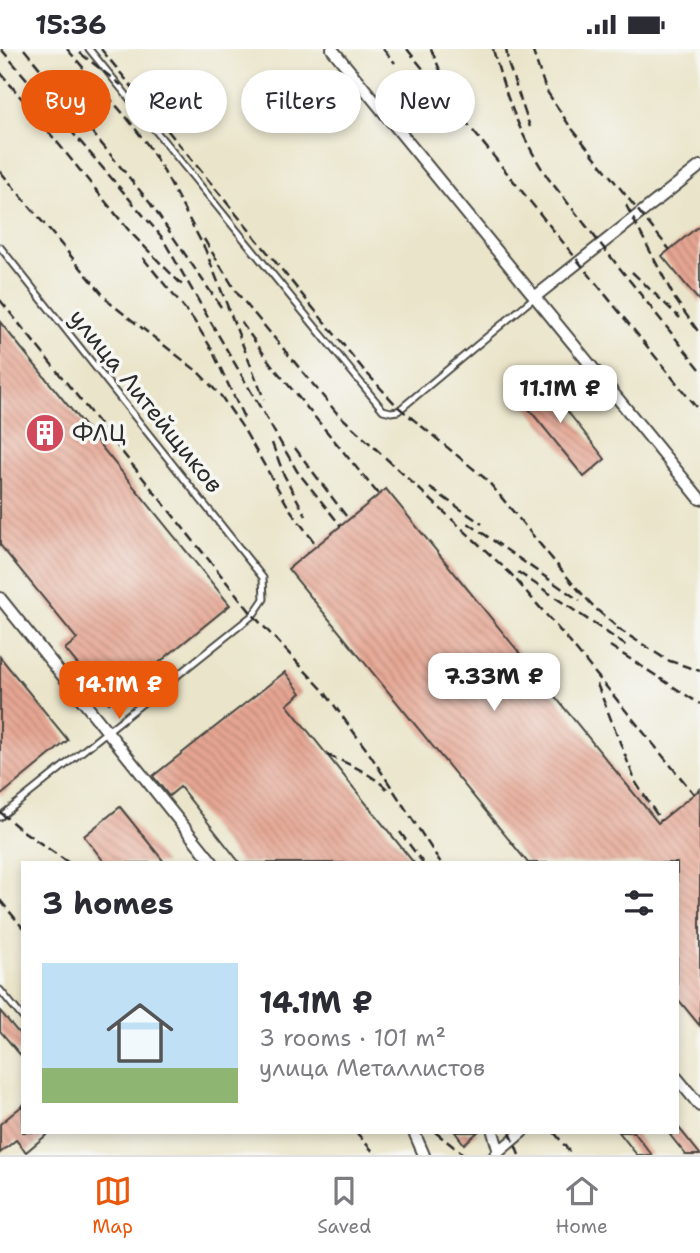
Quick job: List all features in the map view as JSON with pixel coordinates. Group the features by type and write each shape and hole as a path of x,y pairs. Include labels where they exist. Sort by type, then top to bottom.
{"street":[{"path":"332,49 700,499"},
{"path":"536,296 700,166"},
{"path":"0,598 211,861"},
{"path":"679,1080 700,1106"},
{"path":"415,1134 424,1155"},
{"path":"493,1134 497,1153 520,1134"}],"lane":[{"path":"89,49 383,410 398,411 536,296"},
{"name":"улица Литейщиков","path":"0,247 263,578 264,599 253,615 106,730"},
{"path":"0,817 106,730"},
{"path":"0,990 21,1016"}],"building":[{"path":"700,225 700,302 662,256"},
{"name":"ФЛЦ","path":"0,322 230,605 109,703 65,649 77,639 0,545"},
{"path":"538,374 605,459 584,477 516,393"},
{"path":"386,489 658,823 700,789 700,1026 679,1000 679,861 526,861 288,569"},
{"path":"0,657 68,740 0,796"},
{"path":"285,672 301,693 287,705 412,861 238,861 180,787 169,796 153,776"},
{"path":"120,807 163,861 103,861 84,836"},
{"path":"0,1011 21,1036 21,1056 0,1031"},
{"path":"21,1107 21,1134 48,1134 26,1152 16,1140 0,1153 0,1124"},
{"path":"679,1128 700,1155 686,1155 670,1135 679,1134"},
{"path":"456,1134 476,1134 464,1144"},
{"path":"621,1134 636,1134 652,1155 637,1155"}],"railway":[{"path":"1,49 161,236 297,471 341,526"},
{"path":"24,49 150,203 221,307"},
{"path":"67,49 127,118 162,168 205,249 264,399"},
{"path":"101,49 363,369 397,406 487,480 573,584 596,609 623,632"},
{"path":"383,49 395,63"},
{"path":"407,49 700,412"},
{"path":"431,49 440,70"},
{"path":"493,49 515,116 548,178 700,369"},
{"path":"506,49 509,66 530,127"},
{"path":"532,49 546,90 569,125 670,250"},
{"path":"80,53 121,85"},
{"path":"0,72 131,233 184,287"},
{"path":"0,171 110,303 197,371 221,396 243,428 289,508 317,546"},
{"path":"626,205 675,299 700,334"},
{"path":"204,239 237,293 336,412 511,574 694,794"},
{"path":"143,258 193,319 211,348 245,420"},
{"path":"632,272 680,318"},
{"path":"0,300 253,615 323,690 369,753 440,861"},
{"path":"241,322 271,364 379,495"},
{"path":"272,443 284,475 306,516"},
{"path":"295,448 349,520"},
{"path":"430,488 482,524"},
{"path":"468,523 580,601"},
{"path":"518,572 628,647"},
{"path":"617,628 667,660 700,671"},
{"path":"610,646 700,704"},
{"path":"597,684 636,783 661,821"},
{"path":"327,755 359,769 387,789"},
{"path":"0,812 66,861"},
{"path":"400,832 422,861"},
{"path":"0,900 21,926"},
{"path":"358,1134 376,1155"},
{"path":"438,1134 464,1155"},
{"path":"511,1134 519,1155"},
{"path":"556,1134 572,1155"}],"place":[{"name":"ФЛЦ","path":"45,433"}]}
